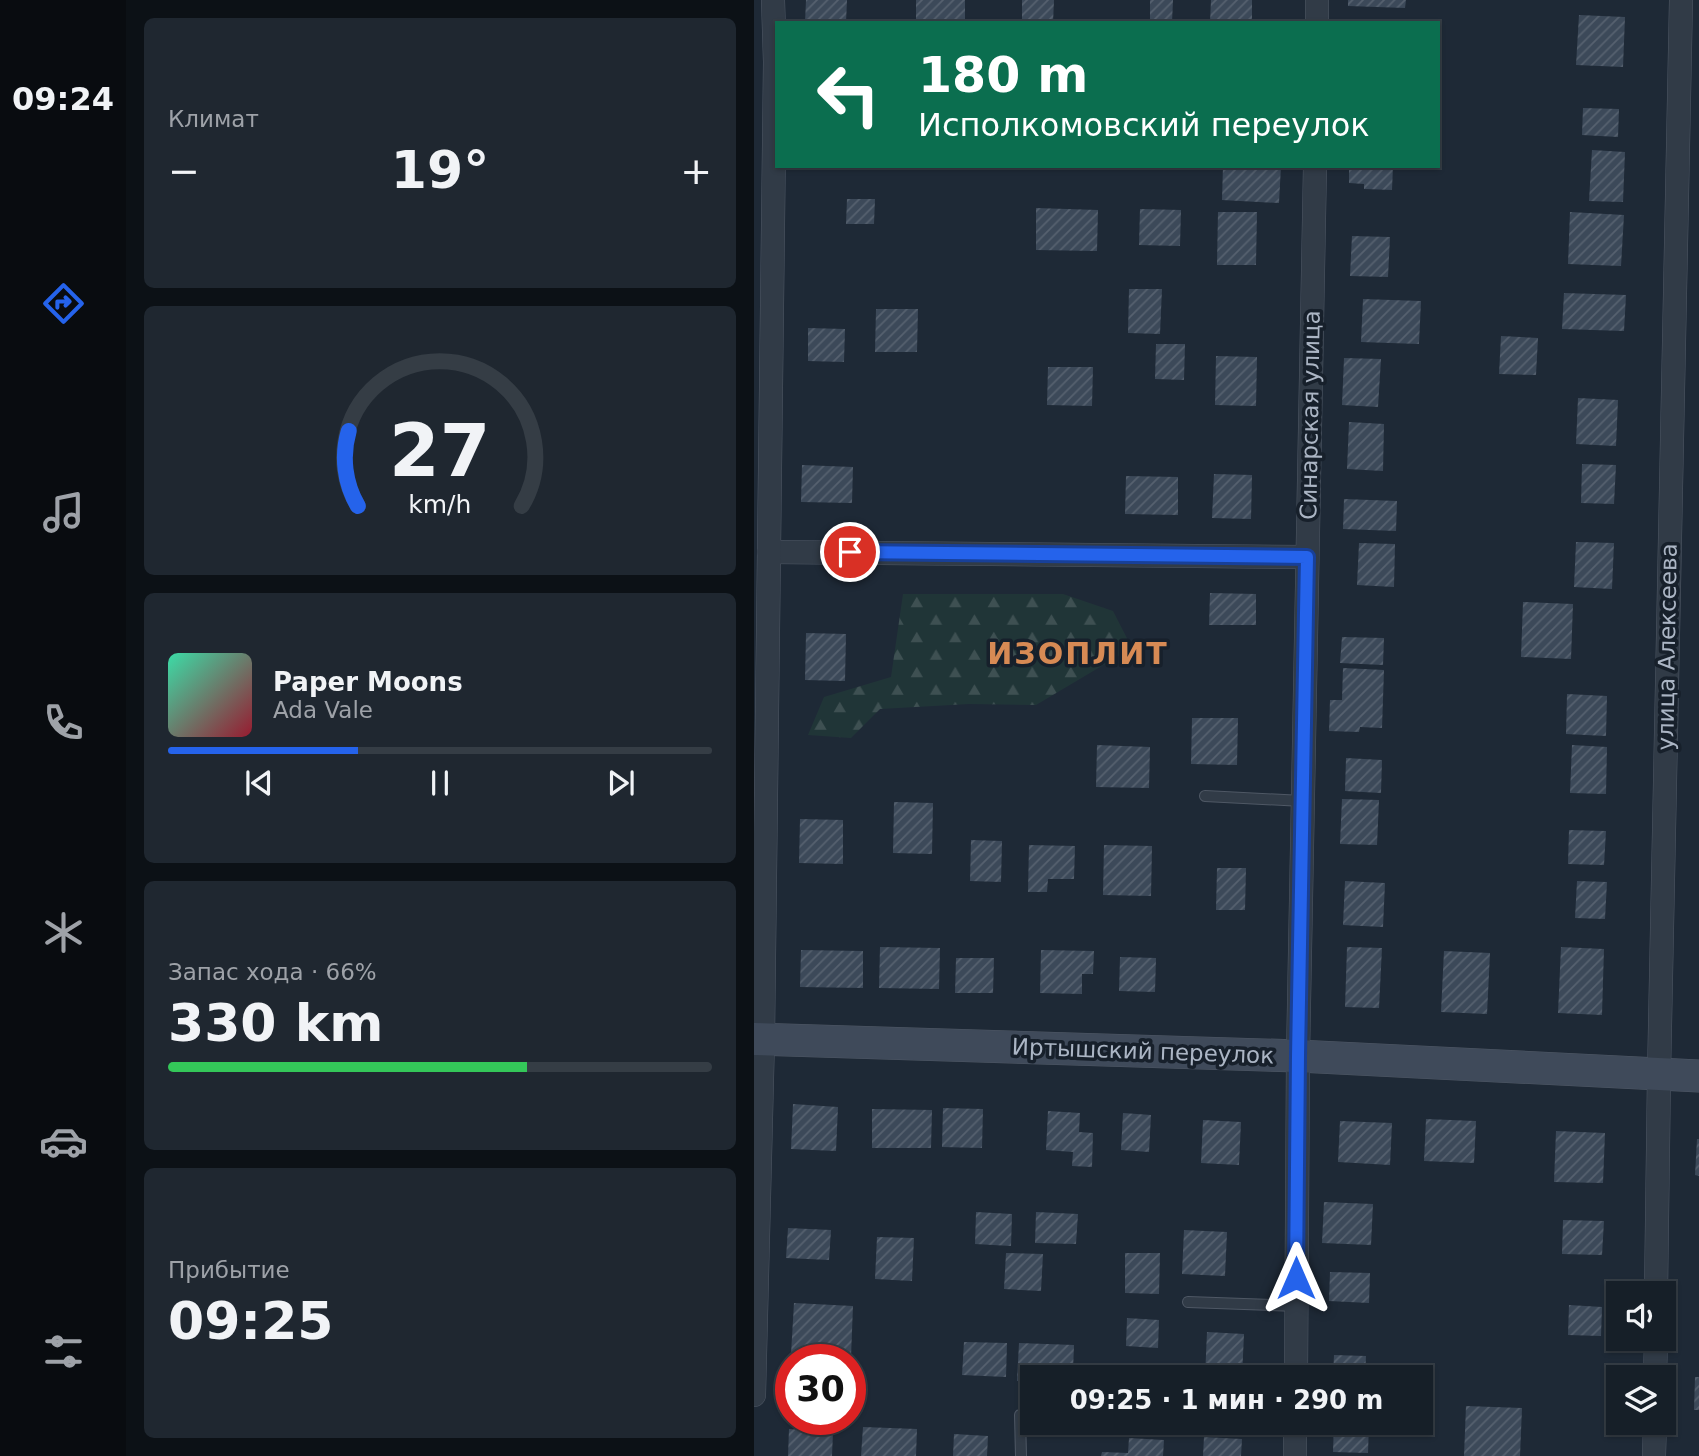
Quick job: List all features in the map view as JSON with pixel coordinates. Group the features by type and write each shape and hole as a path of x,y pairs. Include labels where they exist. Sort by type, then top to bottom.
{"street":[{"path":"773,0 775,41"},
{"path":"1317,0 1317,21"},
{"name":"улица Алексеева","path":"1656,1281 1680,0"},
{"path":"754,1395 775,132"},
{"name":"Синарская улица","path":"1296,1365 1298,1056 1315,168"},
{"path":"769,552 1307,557"},
{"name":"Иртышский переулок","path":"758,1039 1298,1056 1699,1076"},
{"path":"1295,1435 1295,1456"},
{"path":"1654,1456 1655,1435"}],"lane":[{"path":"1205,796 1303,801"},
{"path":"1187,1302 1296,1306"},
{"path":"1020,1435 1021,1456"}],"green space":[{"path":"903,594 1063,594 1113,611 1132,648 1036,705 969,704 880,709 851,738 808,735 824,697 891,677"}],"building":[{"path":"806,0 847,0 846,21 805,21"},
{"path":"916,0 965,0 965,21 916,21"},
{"path":"1022,0 1054,0 1053,21 1022,21"},
{"path":"1150,0 1173,0 1172,21 1150,21"},
{"path":"1211,0 1252,0 1252,21 1210,21"},
{"path":"1348,0 1406,0 1405,8 1348,6"},
{"path":"1579,15 1625,17 1623,67 1576,65"},
{"path":"1583,108 1619,109 1618,137 1582,135"},
{"path":"1592,150 1625,152 1623,202 1589,201"},
{"path":"1223,168 1281,168 1279,203 1222,200"},
{"path":"1349,168 1393,168 1392,190 1364,189 1364,184 1349,183"},
{"path":"847,199 875,199 874,224 846,224"},
{"path":"1036,208 1098,210 1097,251 1036,250"},
{"path":"1140,209 1181,210 1180,246 1139,245"},
{"path":"1218,212 1257,212 1256,265 1217,265"},
{"path":"1570,212 1624,215 1621,266 1568,264"},
{"path":"1352,236 1390,237 1388,277 1350,276"},
{"path":"1129,289 1162,289 1160,334 1128,333"},
{"path":"1564,293 1626,295 1624,331 1562,329"},
{"path":"1363,299 1421,301 1419,344 1361,342"},
{"path":"876,309 918,309 917,352 875,352"},
{"path":"808,328 845,329 844,362 808,361"},
{"path":"1501,336 1538,338 1536,375 1499,374"},
{"path":"1156,344 1185,344 1184,380 1155,379"},
{"path":"1216,356 1257,357 1256,406 1215,405"},
{"path":"1344,358 1381,359 1378,407 1342,405"},
{"path":"1048,367 1093,367 1092,406 1047,405"},
{"path":"1578,398 1618,400 1616,446 1576,444"},
{"path":"1349,422 1384,424 1383,471 1347,469"},
{"path":"1582,464 1616,465 1614,504 1581,503"},
{"path":"802,465 853,467 852,503 801,502"},
{"path":"1214,474 1252,475 1251,519 1212,518"},
{"path":"1126,476 1178,477 1178,515 1125,514"},
{"path":"1344,499 1397,501 1396,531 1343,529"},
{"path":"1576,542 1614,543 1612,589 1574,587"},
{"path":"1359,543 1395,544 1394,587 1357,585"},
{"path":"1210,593 1256,594 1256,625 1209,625"},
{"path":"1523,602 1573,604 1571,659 1521,657"},
{"path":"806,633 846,634 845,681 805,680"},
{"path":"1342,637 1384,638 1383,665 1340,663"},
{"path":"1343,668 1384,670 1382,728 1360,727 1359,732 1329,731 1330,700 1342,700"},
{"path":"1567,694 1607,696 1606,736 1566,734"},
{"path":"1192,718 1238,718 1237,765 1191,764"},
{"path":"1097,745 1150,747 1149,788 1096,787"},
{"path":"1572,745 1607,747 1606,794 1570,793"},
{"path":"1346,758 1382,760 1381,793 1345,791"},
{"path":"1342,799 1379,800 1377,845 1340,844"},
{"path":"894,802 933,803 932,854 893,853"},
{"path":"800,819 843,820 843,864 799,863"},
{"path":"1569,830 1606,831 1604,865 1568,864"},
{"path":"971,840 1002,841 1001,882 970,881"},
{"path":"1029,845 1075,846 1074,879 1048,879 1047,892 1028,892"},
{"path":"1104,845 1152,846 1151,896 1103,895"},
{"path":"1217,868 1246,868 1245,910 1216,910"},
{"path":"1345,881 1385,883 1383,927 1343,925"},
{"path":"1577,881 1607,882 1605,919 1575,918"},
{"path":"880,947 940,948 939,989 879,988"},
{"path":"1347,947 1382,948 1379,1008 1345,1007"},
{"path":"1561,947 1604,949 1602,1015 1558,1013"},
{"path":"801,950 863,951 863,988 800,987"},
{"path":"1041,950 1094,951 1093,974 1082,974 1082,994 1040,993"},
{"path":"1444,951 1490,953 1487,1014 1441,1012"},
{"path":"1120,957 1156,958 1155,992 1119,991"},
{"path":"956,958 994,958 993,993 955,993"},
{"path":"793,1104 838,1107 836,1151 791,1149"},
{"path":"943,1108 983,1109 982,1148 942,1147"},
{"path":"872,1109 932,1110 931,1148 872,1148"},
{"path":"1048,1111 1080,1113 1079,1132 1093,1133 1092,1167 1072,1166 1073,1152 1046,1150"},
{"path":"1123,1113 1151,1115 1149,1152 1121,1150"},
{"path":"1426,1119 1476,1121 1474,1163 1424,1161"},
{"path":"1203,1120 1241,1122 1239,1165 1201,1163"},
{"path":"1340,1121 1392,1123 1390,1165 1338,1162"},
{"path":"1556,1131 1605,1133 1603,1183 1554,1182"},
{"path":"1699,1139 1699,1176 1695,1175"},
{"path":"1324,1202 1373,1204 1371,1245 1322,1243"},
{"path":"976,1212 1012,1214 1011,1246 975,1244"},
{"path":"1036,1212 1078,1214 1076,1244 1035,1243"},
{"path":"1563,1220 1604,1221 1602,1255 1562,1254"},
{"path":"788,1228 831,1230 829,1260 786,1258"},
{"path":"1184,1230 1227,1232 1225,1276 1182,1274"},
{"path":"877,1237 914,1238 912,1281 875,1279"},
{"path":"1006,1253 1043,1254 1041,1291 1004,1289"},
{"path":"1125,1253 1160,1253 1159,1294 1125,1293"},
{"path":"1330,1272 1370,1273 1369,1303 1329,1301"},
{"path":"794,1303 853,1306 852,1344 792,1344"},
{"path":"1569,1305 1602,1307 1601,1336 1568,1335"},
{"path":"1127,1318 1159,1320 1158,1348 1126,1346"},
{"path":"1207,1332 1244,1334 1243,1365 1206,1365"},
{"path":"964,1342 1007,1343 1006,1377 962,1375"},
{"path":"1019,1343 1074,1345 1073,1365 1020,1365 1020,1381 1017,1381"},
{"path":"1334,1355 1366,1356 1366,1365 1334,1365"},
{"path":"1695,1377 1699,1377 1699,1410 1694,1410"},
{"path":"1466,1406 1522,1408 1520,1456 1464,1456"},
{"path":"866,1427 917,1429 916,1456 861,1456 862,1435 866,1435"},
{"path":"954,1434 988,1436 987,1456 953,1456"},
{"path":"789,1435 833,1435 832,1456 788,1456"},
{"path":"1334,1435 1369,1435 1368,1453 1333,1452"},
{"path":"1204,1437 1242,1439 1241,1456 1203,1456"},
{"path":"1129,1438 1164,1440 1163,1456 1101,1456 1102,1452 1128,1453"}],"district":[{"name":"ИЗОПЛИТ","path":"1078,653"}],"route":[{"path":"850,552 1307,557 1296,1278"}]}
